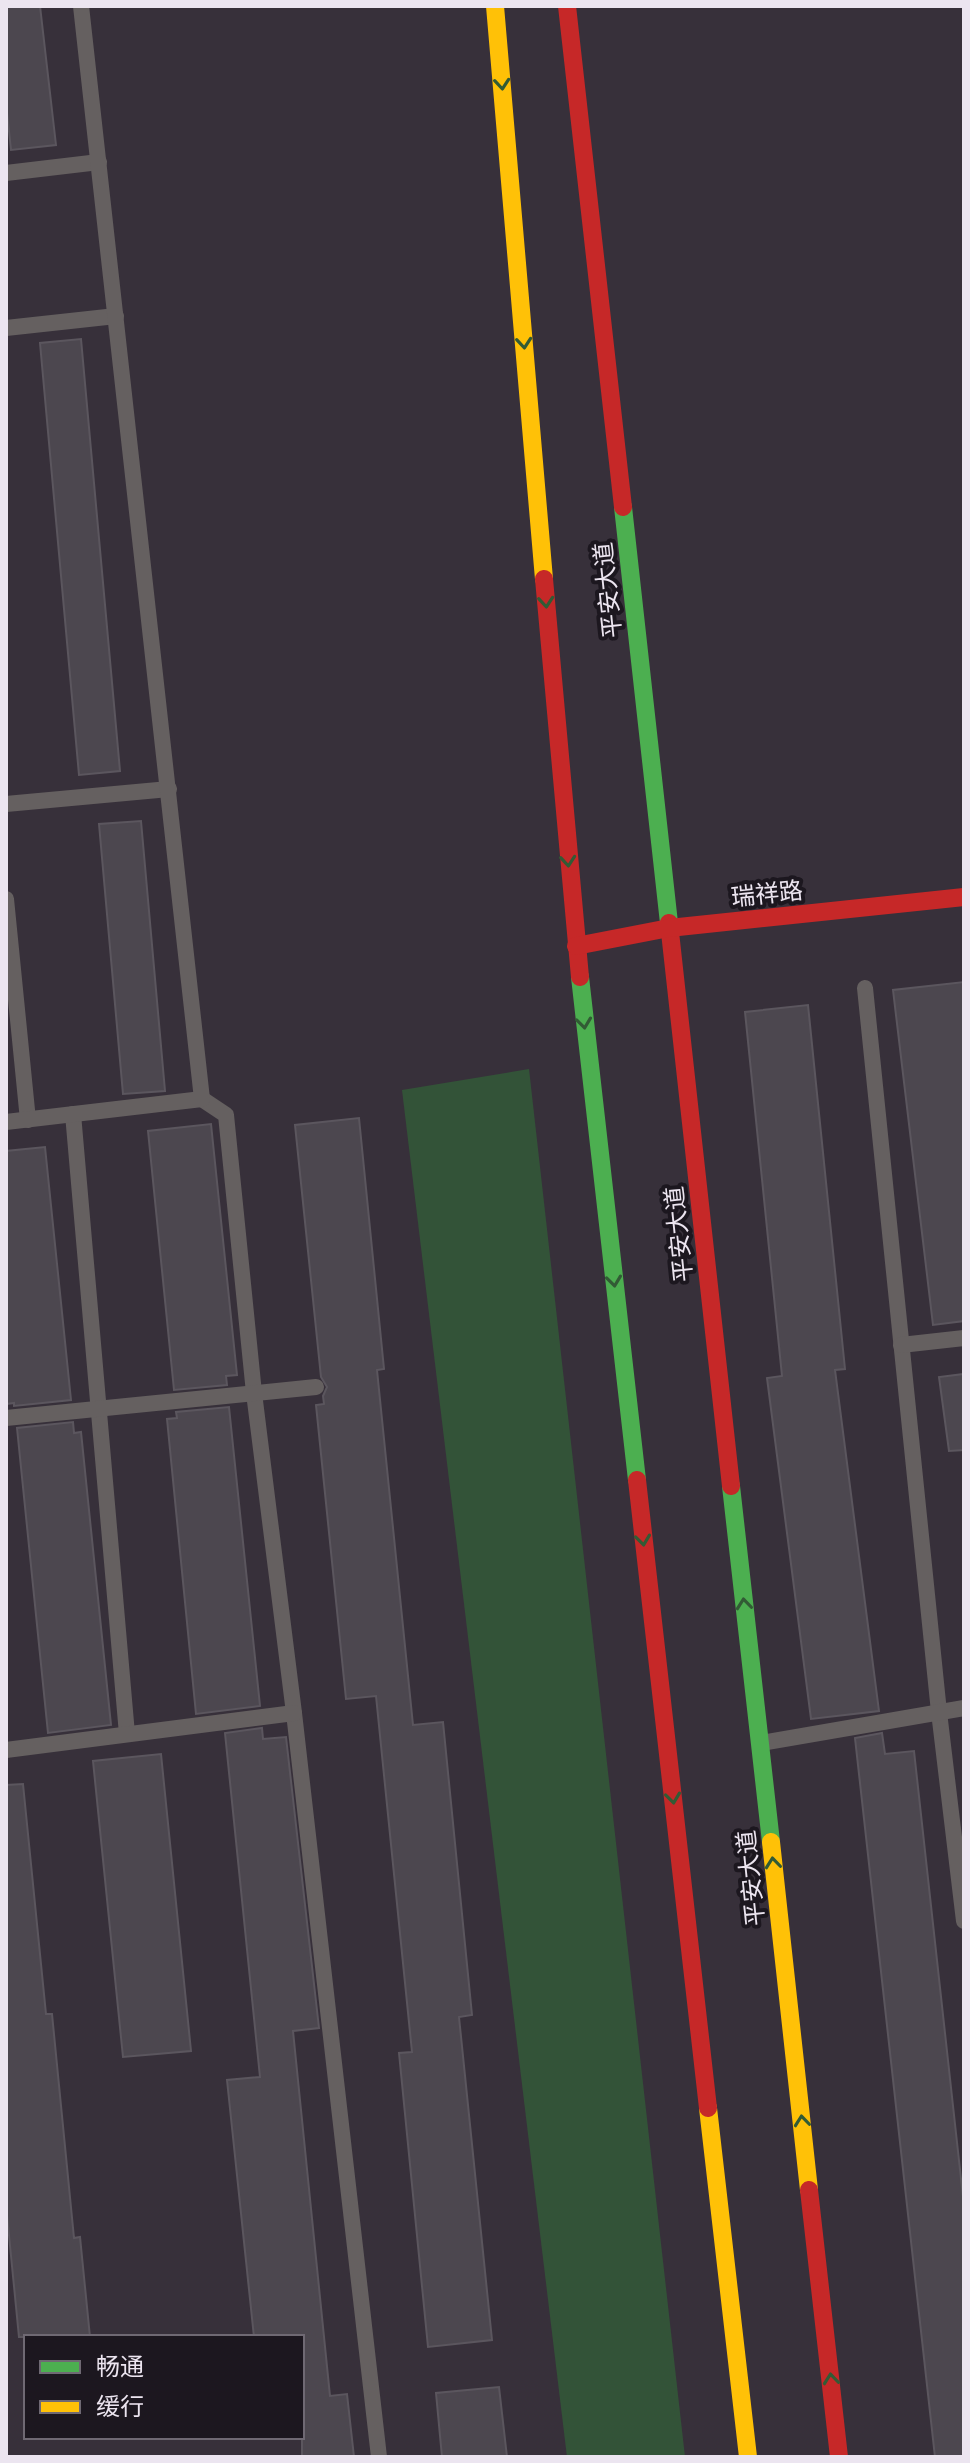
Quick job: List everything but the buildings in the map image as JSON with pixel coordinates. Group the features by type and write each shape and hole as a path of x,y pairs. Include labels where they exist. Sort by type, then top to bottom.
{"main road":[{"path":"495,6 576,946 748,2457"},
{"name":"平安大道","path":"567,6 839,2457"},
{"name":"瑞祥路","path":"576,946 669,928 964,897"}],"lane":[{"path":"81,6 202,1099"},
{"path":"6,173 99,162"},
{"path":"6,328 116,316"},
{"path":"6,804 169,789"},
{"path":"6,899 28,1120"},
{"path":"865,988 939,1712 964,1921"},
{"path":"6,1122 202,1099 226,1115 254,1393 379,2457"},
{"path":"73,1114 127,1734"},
{"path":"901,1345 964,1338"},
{"path":"6,1418 316,1387"},
{"path":"760,1744 964,1708"},
{"path":"6,1750 294,1713"}],"green space":[{"path":"529,1069 685,2457 567,2457 402,1090"}],"traffic: fast":[{"path":"623,507 669,923"},
{"path":"580,977 637,1480"},
{"path":"731,1486 771,1842"}],"traffic: slow":[{"path":"495,6 544,579"},
{"path":"771,1842 809,2190"},
{"path":"708,2108 748,2457"}],"traffic: jam":[{"path":"567,6 623,507"},
{"path":"544,579 580,977"},
{"path":"576,946 669,928 964,897"},
{"path":"669,923 731,1486"},
{"path":"637,1480 708,2108"},
{"path":"809,2190 839,2457"}]}
